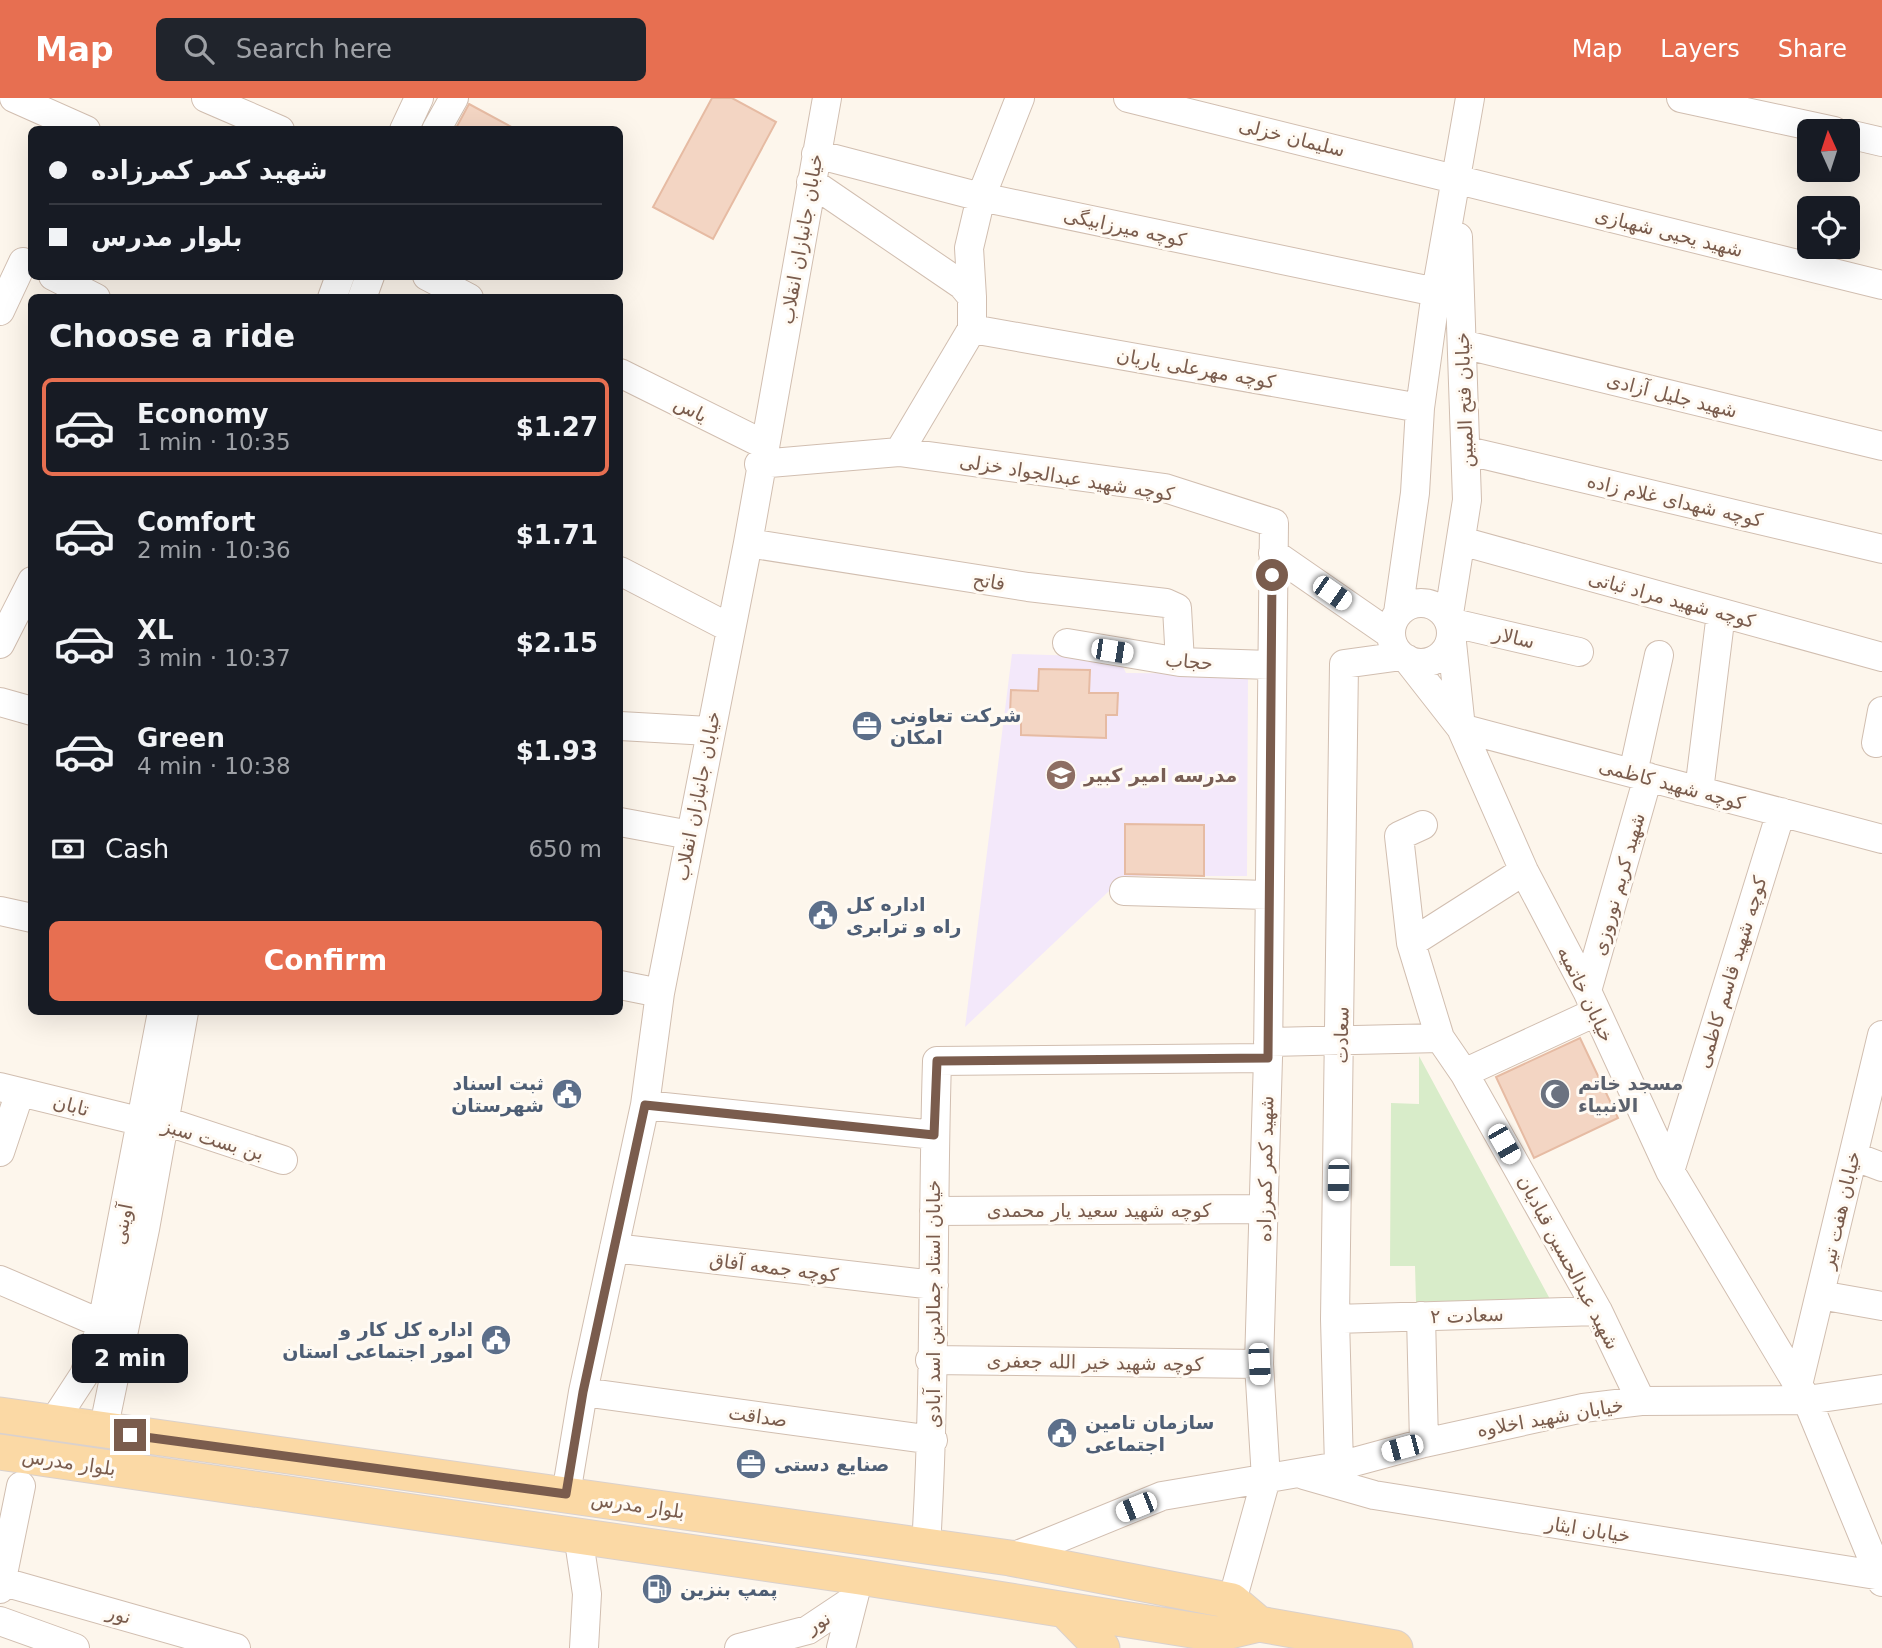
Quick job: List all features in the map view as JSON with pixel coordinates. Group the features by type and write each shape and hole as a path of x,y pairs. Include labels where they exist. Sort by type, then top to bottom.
{"main road":[{"name":"بلوار مدرس","path":"0,1415 1010,1558 1232,1601"},
{"path":"46,1458 52,1424"},
{"path":"97,1466 103,1431"},
{"name":"بلوار مدرس","path":"0,1452 756,1562 856,1588 1065,1610 1214,1641"},
{"path":"756,1562 763,1523"},
{"path":"1214,1641 1232,1601 1259,1624 1314,1641 1395,1648"},
{"path":"1065,1610 1102,1648"},
{"path":"1214,1641 1259,1624"}],"street":[{"path":"14,98 77,126"},
{"path":"206,98 271,126"},
{"path":"406,126 419,98"},
{"path":"438,126 454,98"},
{"name":"خیابان جانبازان انقلاب","path":"566,1494 583,1392 645,1105 660,993 709,731 748,543 761,454 827,98"},
{"path":"899,452 972,329 969,248 981,197 1020,98"},
{"name":"سلیمان خزلی","path":"1128,98 1457,178"},
{"name":"خیابان فتح المبین","path":"1400,640 1415,494 1420,408 1436,292 1470,98"},
{"path":"1698,100 1797,123"},
{"path":"1860,137 1882,142"},
{"name":"کوچه میرزابیگی","path":"816,154 981,197 1436,292"},
{"name":"خیابان فتح المبین","path":"1450,624 1467,500 1468,450 1457,178"},
{"name":"شهید یحیی شهبازی","path":"1457,178 1882,285"},
{"path":"811,182 962,285 972,297"},
{"path":"0,310 18,260"},
{"path":"60,280 88,294"},
{"path":"435,280 461,294"},
{"name":"کوچه مهرعلی یاریان","path":"972,329 1420,408"},
{"name":"شهید جلیل آزادی","path":"1462,344 1882,446"},
{"name":"یاس","path":"623,375 761,454"},
{"name":"کوچه شهدای غلام زاده","path":"1468,450 1882,549"},
{"name":"کوچه شهید عبدالجواد خزلی","path":"761,454 899,452 1165,488 1274,523"},
{"name":"شهید کمر کمرزاده","path":"1232,1601 1266,1479 1259,1364 1268,1050 1270,666 1274,523"},
{"name":"کوچه شهید مراد ثباتی","path":"1461,541 1882,657"},
{"name":"فاتح","path":"748,543 1028,587 1166,603 1177,608 1180,662"},
{"path":"1273,552 1400,640 1422,663 1434,660 1443,653 1450,624 1431,604 1419,603 1400,640"},
{"path":"623,573 730,628"},
{"path":"0,644 28,589"},
{"path":"1699,791 1721,613"},
{"name":"خیابان خاتمیه","path":"1450,624 1461,728"},
{"name":"سالار","path":"1450,624 1579,652"},
{"name":"خیابان خاتمیه","path":"1400,640 1461,728 1524,871 1592,1002 1670,1171 1802,1392"},
{"name":"سعادت","path":"1339,1466 1335,1319 1341,1040 1344,664 1400,640"},
{"name":"حجاب","path":"1067,643 1180,662 1270,666"},
{"name":"شهید کریم نوروزی","path":"1592,1002 1641,775 1659,655"},
{"path":"0,702 28,710"},
{"path":"1876,743 1882,711"},
{"path":"623,726 709,731"},
{"name":"کوچه شهید کاظمی","path":"1461,728 1882,839"},
{"name":"کوچه شهید قاسم کاظمی","path":"1670,1171 1781,812"},
{"path":"623,823 690,835"},
{"name":"شهید عبدالحسین قبادیان","path":"1423,825 1399,836 1411,943 1440,1038 1464,1073 1598,1311 1641,1401"},
{"path":"1411,943 1524,871"},
{"path":"1124,891 1268,895"},
{"path":"0,911 28,917"},
{"path":"623,986 660,993"},
{"path":"1464,1073 1592,1002"},
{"name":"آوینی","path":"103,1431 154,1121 162,1015"},
{"name":"آوینی","path":"52,1424 84,1375 102,1324 183,1015"},
{"name":"خیابان هفت تیر","path":"1802,1392 1820,1295 1853,1156 1878,1069 1882,1035"},
{"path":"1268,1050 1341,1040 1440,1038"},
{"name":"خیابان استاد جمالدین اسد آبادی","path":"926,1546 933,1440 930,1360 934,1285 937,1061 1268,1050"},
{"path":"0,1152 10,1090"},
{"name":"تابان","path":"10,1090 154,1121"},
{"path":"645,1105 934,1135"},
{"name":"بن بست سبز","path":"154,1121 283,1160"},
{"path":"1853,1156 1882,1167"},
{"name":"کوچه شهید سعید یار محمدی","path":"934,1211 1264,1209"},
{"name":"کوچه جمعه آفاق","path":"614,1248 934,1285"},
{"path":"0,1280 102,1324"},
{"path":"1820,1295 1882,1306"},
{"name":"سعادت ۲","path":"1335,1319 1598,1311"},
{"path":"1421,1316 1424,1443"},
{"name":"کوچه شهید خیر الله جعفری","path":"930,1360 1259,1364"},
{"name":"خیابان شهید اخلاوه","path":"1010,1558 1162,1496 1339,1466 1424,1443 1583,1408 1641,1401 1882,1389"},
{"name":"صداقت","path":"583,1392 933,1440"},
{"path":"1802,1392 1881,1578"},
{"name":"خیابان ایثار","path":"1298,1473 1374,1495 1881,1578"},
{"path":"1,1583 21,1486"},
{"path":"578,1535 587,1594 584,1648"},
{"name":"نور","path":"1,1583 236,1648"},
{"path":"841,1648 856,1588"},
{"name":"نور","path":"738,1648 808,1630 856,1588"},
{"path":"0,1621 75,1648"}],"shaded area":[{"name":"مدرسه امیر کبیر","path":"1012,654 1118,657 1126,673 1248,674 1247,876 1125,876 965,1027"}],"green space":[{"path":"1419,1056 1551,1301 1416,1302 1415,1266 1390,1266 1391,1103 1419,1104"}],"building":[{"path":"712,98 732,98 776,122 713,239 653,207"},
{"path":"469,104 510,126 457,126"},
{"path":"1039,669 1090,670 1089,693 1118,693 1117,715 1106,715 1106,738 1021,735 1021,713 1010,713 1011,690 1038,691"},
{"path":"1125,824 1204,825 1204,876 1125,874"},
{"name":"مسجد خاتم الانبیاء","path":"1580,1038 1618,1118 1534,1158 1496,1077"}],"place":[{"name":"شرکت تعاونی امکان","path":"867,726"},
{"name":"مدرسه امیر کبیر","path":"1061,775"},
{"name":"اداره کل راه و ترابری","path":"823,915"},
{"name":"ثبت اسناد شهرستان","path":"567,1094"},
{"name":"مسجد خاتم الانبیاء","path":"1555,1094"},
{"name":"اداره کل کار و امور اجتماعی استان","path":"496,1340"},
{"name":"سازمان تامین اجتماعی","path":"1062,1433"},
{"name":"صنایع دستی","path":"751,1464"},
{"name":"پمپ بنزین","path":"657,1589"}],"route":[{"path":"130,1435 566,1494 583,1392 645,1105 934,1135 937,1061 1268,1058 1272,575"}]}
